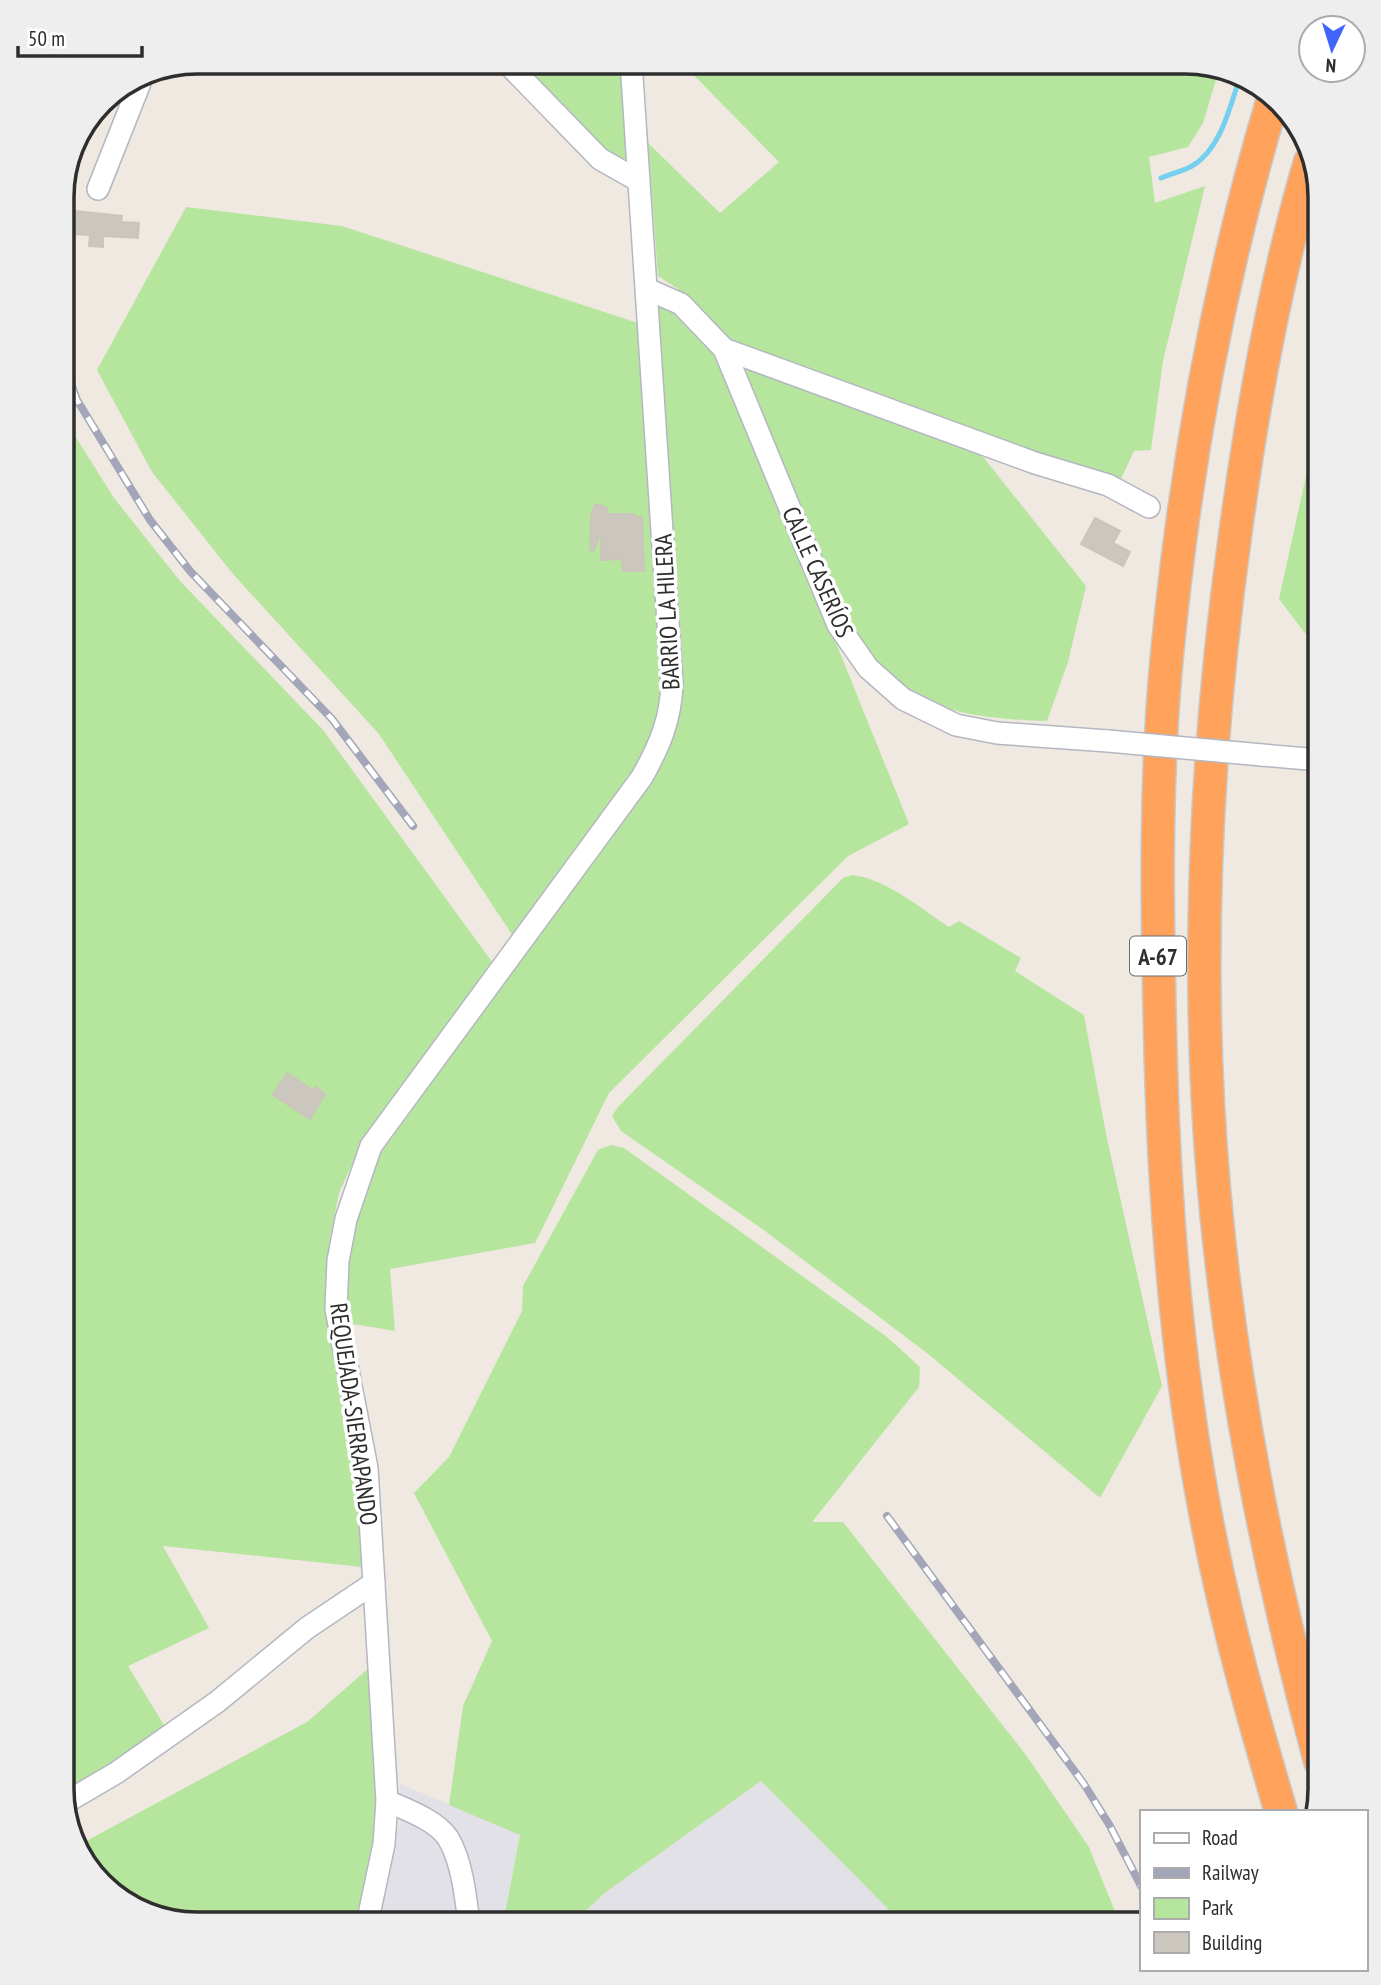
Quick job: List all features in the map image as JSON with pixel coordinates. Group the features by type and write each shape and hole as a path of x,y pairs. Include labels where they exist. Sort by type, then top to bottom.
{"highway":[{"name":"A-67","path":"1270,109 1236,232 1180,544 1167,658 1157,905 1161,1091 1169,1231 1178,1322 1203,1498 1220,1584 1280,1810"},
{"name":"A-67","path":"1306,181 1277,289 1256,395 1229,580 1209,803 1204,955 1208,1104 1218,1228 1234,1357 1274,1582 1308,1714"}],"street":[{"path":"518,74 600,159 639,181"},
{"name":"BARRIO LA HILERA","path":"489,987 642,777 667,727 672,683 632,74"},
{"path":"97,190 138,88"},
{"name":"CALLE CASERÍOS","path":"647,289 681,304 723,349 838,625 868,668 903,699 956,725 998,733 1308,759"},
{"name":"CALLE CASERÍOS","path":"723,349 1035,463 1108,485 1149,507"},
{"name":"REQUEJADA-SIERRAPANDO","path":"371,1911 384,1844 387,1801 367,1468 336,1309 338,1261 344,1230 371,1146 489,987"},
{"path":"75,1797 116,1773 217,1702 307,1628 374,1583"},
{"path":"387,1801 435,1827 447,1837 468,1911"}],"shaded area":[{"path":"761,1781 891,1912 585,1911 606,1892"},
{"path":"400,1784 520,1834 505,1911 380,1911 400,1820"}],"green space":[{"path":"525,74 623,74 628,153 623,161 610,159"},
{"path":"693,74 1192,74 1217,78 1203,123 1188,147 1149,157 1155,203 1205,186 1163,361 1151,450 1134,451 1121,479 1008,448 733,344 678,289 658,276 648,143 720,213 779,162"},
{"path":"186,207 342,226 641,324 663,696 646,758 515,939 379,734 233,574 152,472 97,370"},
{"path":"656,304 675,311 724,365 909,824 848,856 609,1093 535,1243 390,1269 395,1331 347,1323 351,1243 371,1166 653,780 675,731 681,702 682,649"},
{"path":"741,364 976,448 1086,586 1068,662 1047,721 979,715 935,704 896,683 866,653 837,601"},
{"path":"74,434 114,498 180,581 323,730 495,966 358,1151 339,1193 329,1243 328,1296 354,1433 362,1503 362,1567 163,1546 209,1628 128,1666 167,1730 74,1791"},
{"path":"1308,467 1308,637 1279,599"},
{"path":"852,875 890,888 949,927 959,921 1021,958 1015,971 1084,1015 1106,1134 1162,1386 1100,1498 927,1353 765,1231 621,1131 612,1116 843,878"},
{"path":"611,1145 624,1148 887,1337 920,1367 919,1387 812,1522 843,1522 1026,1755 1089,1847 1115,1912 891,1912 761,1781 606,1892 585,1911 505,1911 520,1835 449,1805 463,1706 492,1641 414,1493 449,1457 522,1311 523,1286 598,1150"},
{"path":"370,1667 376,1818 372,1858 358,1911 189,1911 165,1907 135,1895 122,1886 90,1850 86,1841 307,1722"}],"building":[{"path":"75,211 122,216 121,222 139,223 138,238 103,236 103,247 89,246 90,235 74,234"},
{"path":"595,504 608,508 605,514 634,514 635,517 642,517 644,571 623,571 622,559 601,560 601,529 594,550 590,550 591,517"},
{"path":"1095,518 1120,531 1113,543 1130,552 1123,566 1081,544"},
{"path":"287,1073 313,1090 315,1087 325,1094 310,1119 273,1095"}],"waterway":[{"path":"1161,178 1192,166 1210,149 1223,126 1237,85"}],"railway":[{"path":"74,392 150,520 190,571 332,719 413,826"},
{"path":"887,1516 1084,1784 1110,1826 1140,1884"}]}
